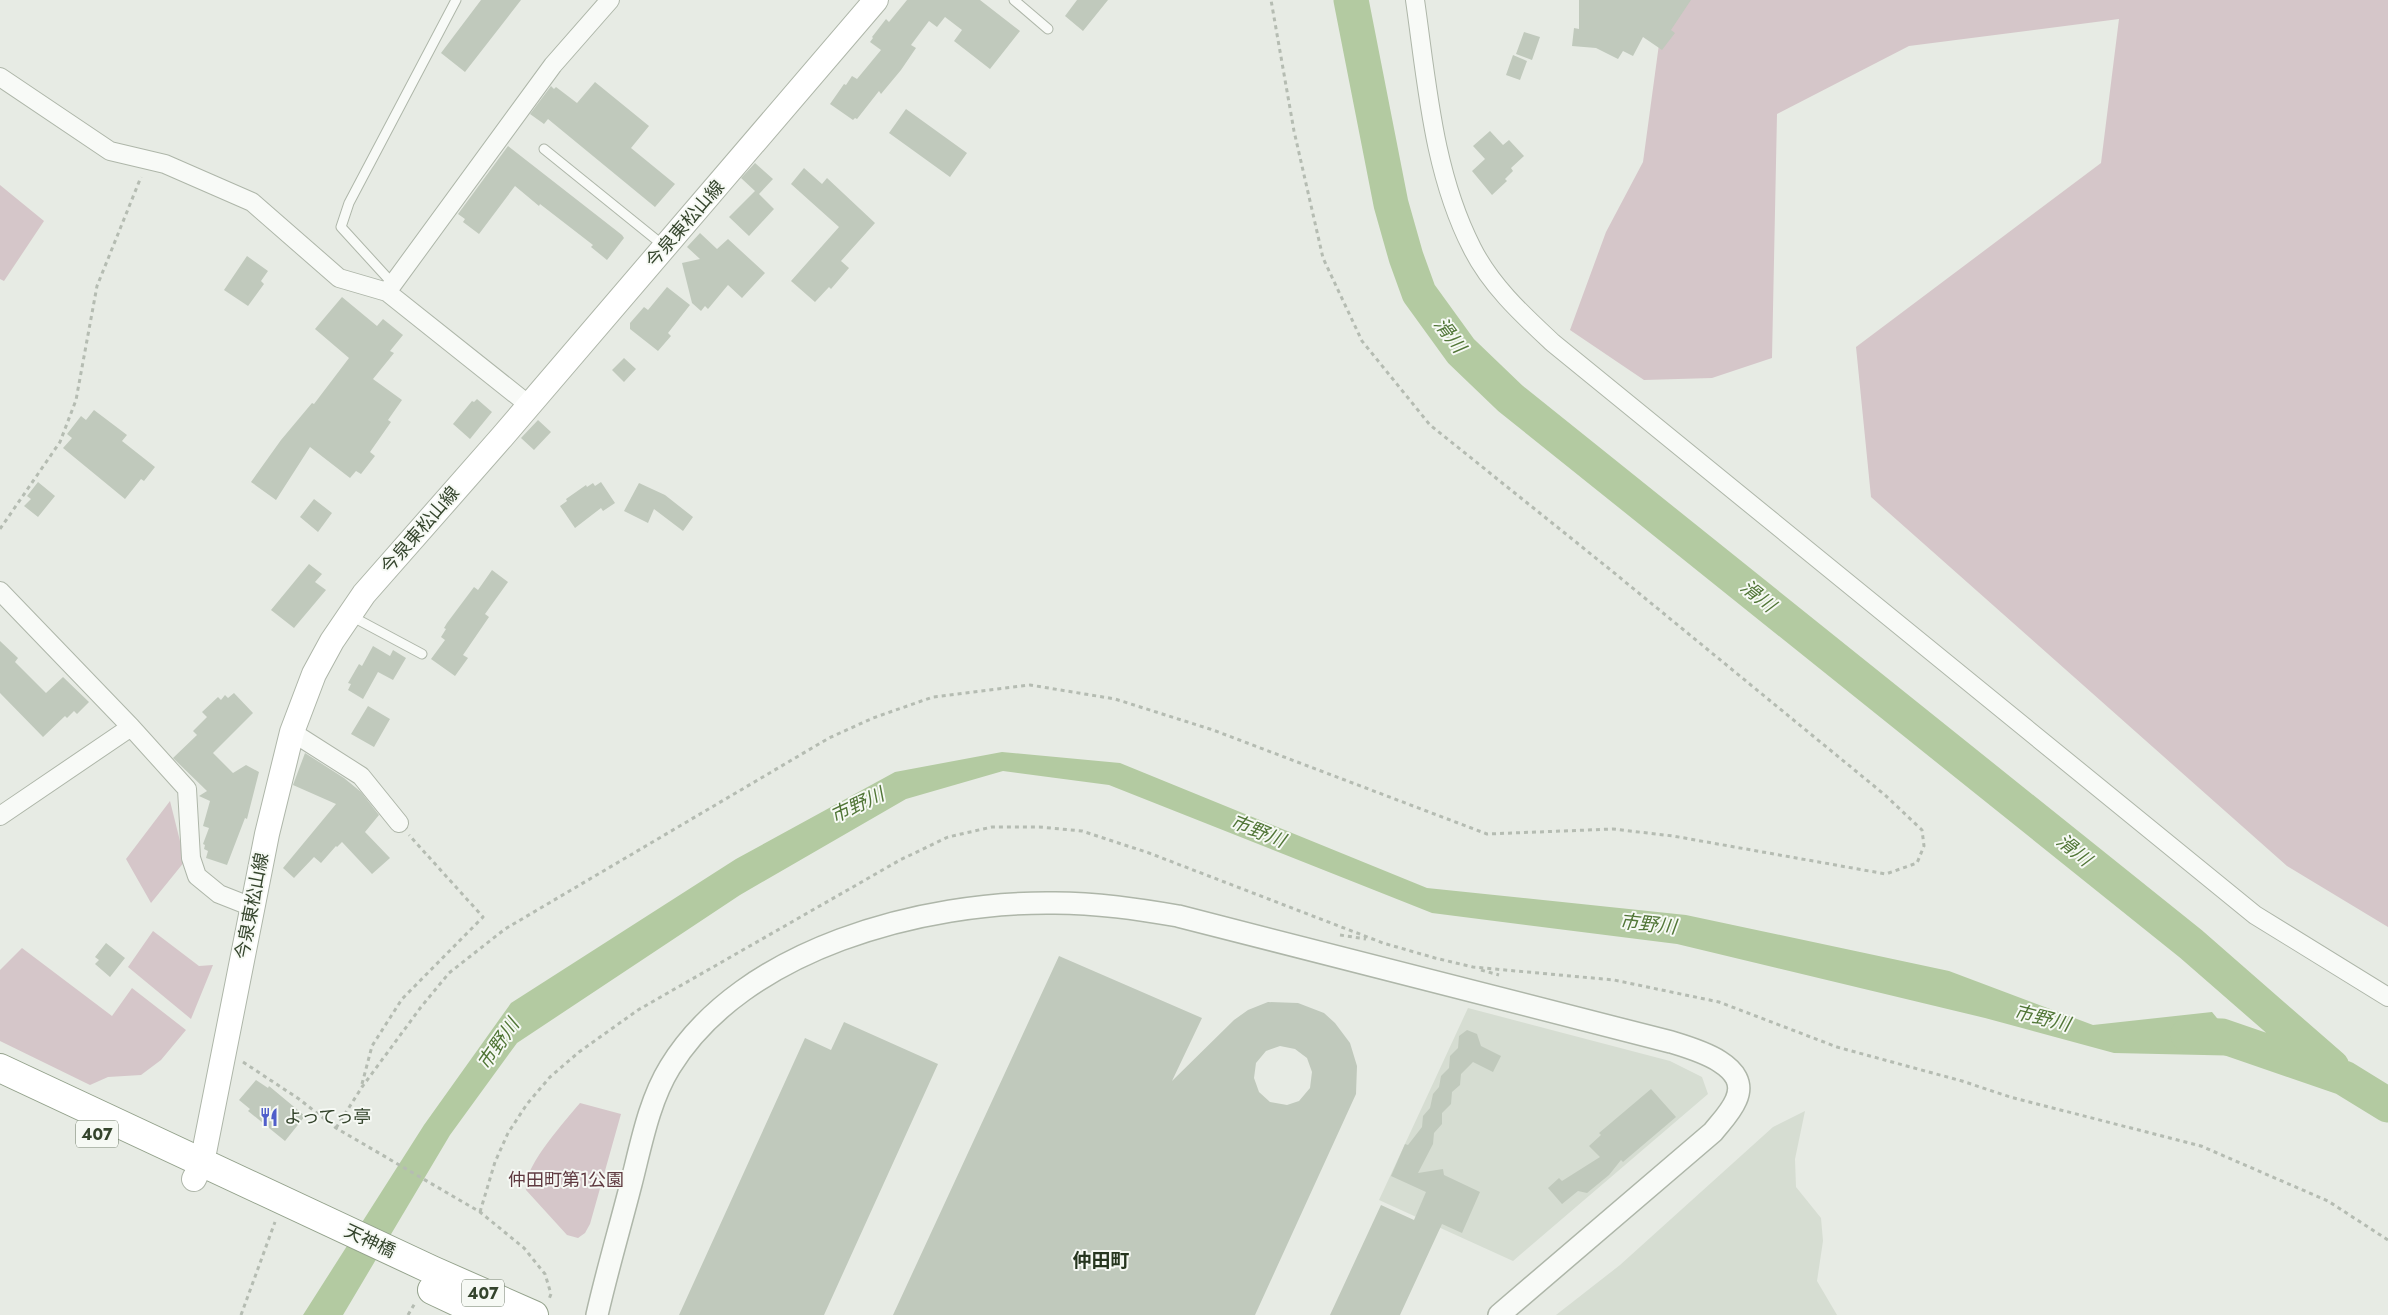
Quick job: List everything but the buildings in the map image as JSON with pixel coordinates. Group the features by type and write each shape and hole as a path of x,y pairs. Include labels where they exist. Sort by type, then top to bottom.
{"highway":[{"name":"407","path":"0,1068 294,1219"},
{"name":"407","path":"0,1089 198,1171"},
{"name":"天神橋","path":"294,1219 428,1278"},
{"name":"407","path":"428,1278 541,1307"},
{"name":"407","path":"428,1278 485,1315"}],"main road":[{"name":"今泉東松山線","path":"198,1171 267,834 292,732 314,674 349,615 364,594 529,405 876,0"}],"street":[{"path":"390,288 553,65 610,0"},
{"path":"1415,0 1434,128 1448,191 1472,249 1507,299 1554,343 2255,915 2388,997"},
{"path":"0,77 110,151 165,164 252,202 339,278 390,288 529,405"},
{"path":"0,591 131,727 187,789 191,858 197,876 219,894 252,907"},
{"path":"0,816 131,727"},
{"path":"292,732 362,776 399,824"},
{"path":"597,1315 654,1105 670,1068 692,1037 720,1008 751,984 788,963 871,930 951,910 1055,903 1115,905 1178,916 1671,1042 1699,1051 1726,1065 1739,1083 1739,1092 1729,1112 1713,1132 1499,1315"}],"lane":[{"path":"390,288 341,227 349,203 456,0"},
{"path":"1014,0 1048,29"},
{"path":"544,149 665,246"},
{"path":"349,615 422,654"}],"path":[{"path":"336,1128 362,1087 421,1007 450,973 505,929 829,738 874,718 933,697 1030,685 1115,699 1213,730 1488,834 1613,829 1673,836 1886,874 1917,863 1924,846 1922,830 1885,794 1430,425 1362,341 1323,258 1294,131 1271,0"},
{"path":"0,529 60,442 73,409 97,286 147,161"},
{"path":"362,1087 372,1046 402,999 483,918 399,824"},
{"path":"480,1212 501,1148 508,1133 527,1104 550,1076 579,1052 638,1010 900,860 948,837 992,826 1039,827 1082,831 1149,853 1383,944 1473,968 1614,980 1720,1002 1837,1047 1962,1081 2010,1097 2201,1146 2328,1201 2388,1240"},
{"path":"223,1056 246,1063 299,1098 336,1128 480,1212 524,1248 545,1274 551,1294 541,1307"},
{"path":"241,1315 294,1219"}],"shaded area":[{"path":"1468,1008 1670,1061 1702,1077 1708,1094 1513,1261 1379,1200"},
{"path":"1805,1111 1795,1159 1796,1187 1821,1218 1823,1241 1817,1281 1837,1315 1556,1315 1620,1265 1773,1127"}],"green space":[{"path":"1665,0 2388,0 2388,927 2287,866 1871,497 1856,347 2101,163 2119,19 1909,46 1777,114 1772,358 1712,378 1644,380 1570,330 1606,232 1643,162"},
{"path":"0,185 44,221 4,281 0,279"},
{"path":"170,801 185,861 151,903 126,859"},
{"path":"153,931 199,966 213,965 191,1019 128,967"},
{"path":"22,948 112,1016 132,988 186,1030 161,1060 141,1075 108,1077 90,1085 0,1041 0,970"},
{"name":"仲田町第1公園","path":"580,1103 621,1114 590,1224 585,1233 578,1238 567,1235 526,1190 531,1170 538,1157"}],"water":[{"path":"1002,752 1120,763 1427,888 1686,915 1949,971 2093,1025 2212,1012 2248,1056 2114,1053 1985,1018 1677,944 1432,913 1109,785 1003,771 906,799 740,895 517,1043 450,1135 343,1315 303,1315 424,1125 511,1003 736,859 895,772"}],"waterway":[{"name":"滑川","path":"1351,0 1391,204 1406,257 1419,293 1461,351 1510,398 2191,944 2332,1067"},
{"name":"市野川","path":"2188,1035 2222,1036 2344,1078 2388,1105"}],"place":[{"name":"よってっ亭","path":"269,1117"}],"district":[{"name":"仲田町","path":"1101,1260"}]}
